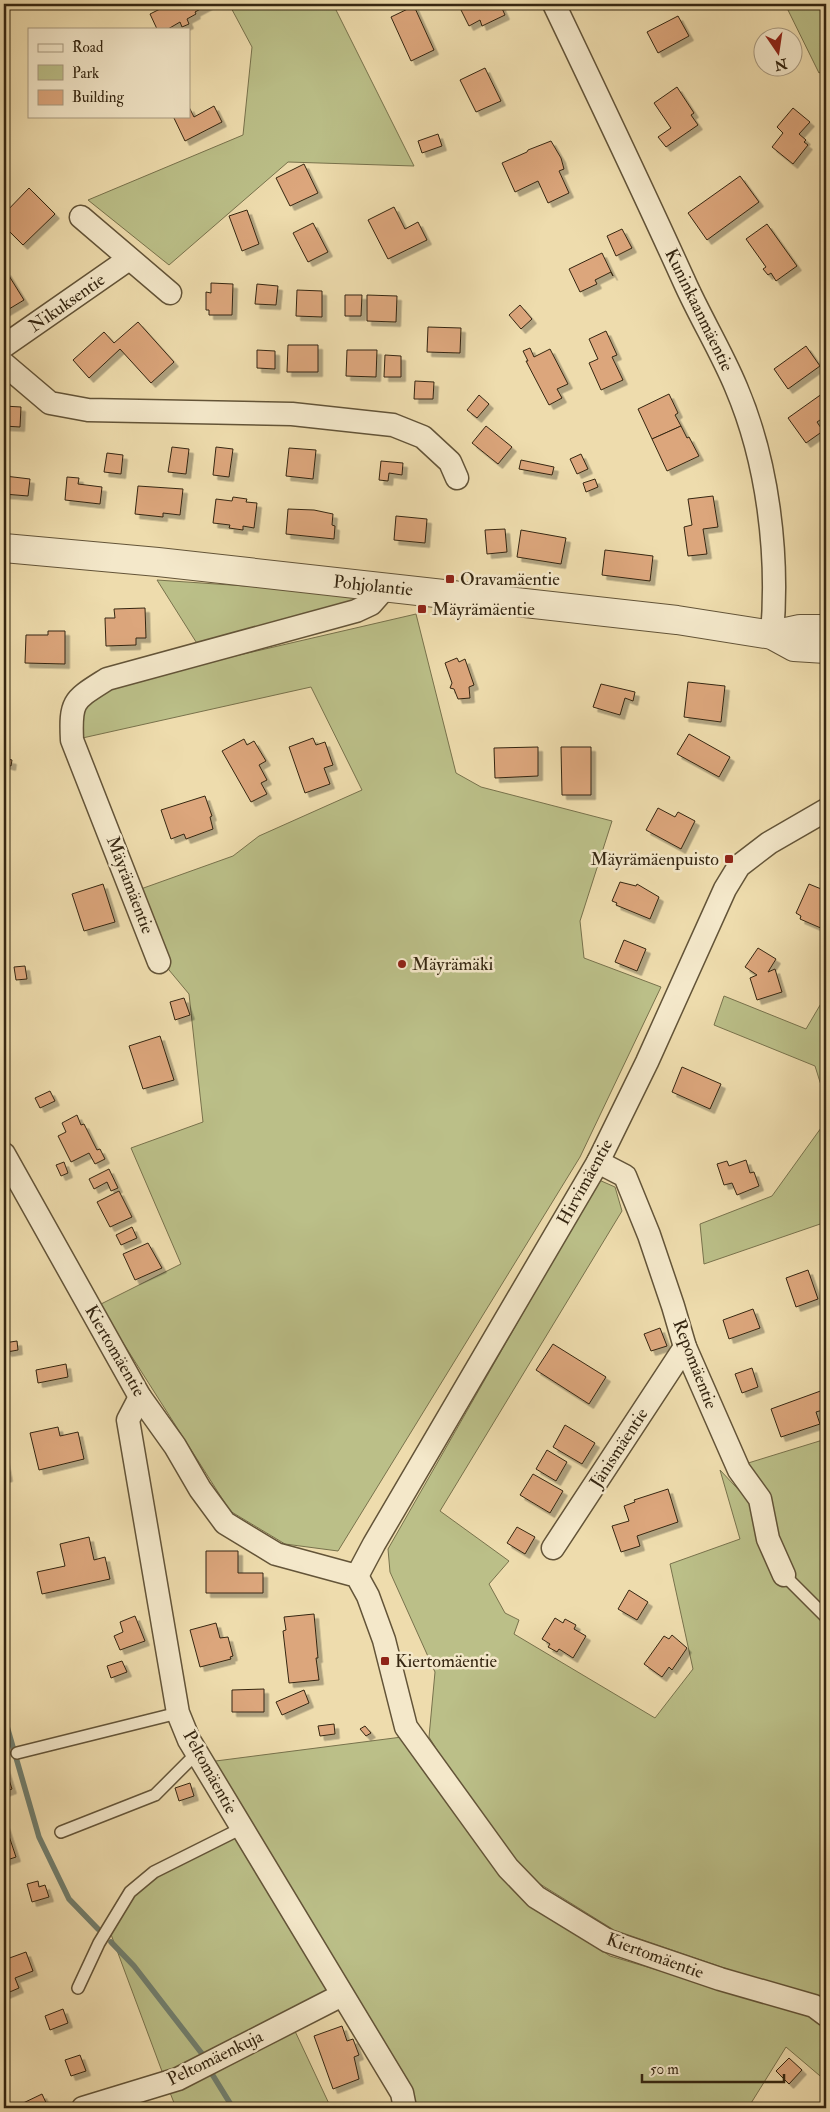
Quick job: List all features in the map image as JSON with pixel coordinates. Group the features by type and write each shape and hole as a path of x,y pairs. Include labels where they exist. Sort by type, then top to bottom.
{"street":[{"name":"Kuninkaanmäentie","path":"554,4 641,185 685,284 736,387 756,443 772,544 774,605 772,635"},
{"path":"81,217 170,293"},
{"name":"Nikuksentie","path":"4,346 130,259"},
{"path":"4,364 50,403 65,407 88,410 292,414 393,425 423,437 450,462 457,478"},
{"name":"Pohjolantie","path":"4,548 158,562 677,620 772,635 794,647 826,649"},
{"name":"Mäyrämäentie","path":"159,962 72,740 70,714 80,696 107,679 356,611 371,604 386,587"},
{"name":"Pohjolantie","path":"772,635 800,629 826,628"},
{"name":"Hirvimäentie","path":"357,1576 598,1162 647,1062 725,889 739,866 769,843 826,810"},
{"name":"Kiertomäentie","path":"4,1154 140,1397 175,1446 200,1489 225,1523 276,1554 357,1576 368,1596 384,1640 406,1727 508,1868 536,1897 608,1941 720,1979 814,2006 826,2014"},
{"name":"Repomäentie","path":"598,1162 625,1176 652,1244 685,1347 738,1470 760,1499 768,1539 784,1575"},
{"name":"Jänismäentie","path":"553,1548 685,1347"},
{"name":"Peltomäentie","path":"140,1397 128,1420 178,1713 189,1740 402,2093 405,2108"},
{"name":"Peltomäenkuja","path":"83,2108 178,2079 342,1995"}],"lane":[{"path":"784,1575 826,1617"},
{"path":"17,1753 178,1713"},
{"path":"61,1832 155,1794 197,1753"},
{"path":"78,1988 104,1934 130,1892 154,1872 242,1828"}],"green space":[{"path":"229,4 333,4 414,166 288,162 169,265 88,200 243,135 252,47"},
{"path":"785,4 826,4 826,69 819,73 802,38 802,28 797,28"},
{"path":"157,580 260,587 355,597 358,603 198,645"},
{"path":"416,614 456,773 481,787 612,821 580,921 584,958 661,987 580,1157 338,1551 285,1544 230,1511 99,1305 181,1264 131,1148 203,1122 189,994 169,970 165,962 138,890 233,856 259,836 362,790 311,687 78,739 78,714 110,685"},
{"path":"826,995 826,1101 815,1066 714,1025 724,996 806,1029"},
{"path":"826,1121 826,1222 704,1264 700,1224 772,1196"},
{"path":"599,1180 615,1187 622,1211 440,1511 509,1561 489,1584 505,1613 519,1620 514,1634 655,1718 693,1669 670,1564 740,1539 720,1470 750,1502 745,1464 826,1439 826,2003 614,1930 532,1879 480,1819 429,1737 435,1672 390,1572 388,1549"},
{"path":"402,1737 534,1904 610,1956 799,2012 826,2025 826,2081 786,2047 748,2108 412,2108 208,1762"},
{"path":"239,1835 331,1993 163,2074 109,1929 134,1896 156,1877"},
{"path":"294,2029 331,2108 176,2108 169,2090"}],"building":[{"path":"170,4 208,4 187,19 189,24 182,27 180,22 170,28 157,28 150,14"},
{"path":"458,4 500,4 505,15 482,26 480,20 469,26"},
{"path":"414,6 434,50 411,61 391,17"},
{"path":"678,16 689,36 658,53 647,32"},
{"path":"485,68 501,101 476,112 460,80"},
{"path":"677,87 694,113 691,115 698,125 666,147 658,137 671,128 654,103"},
{"path":"214,106 222,122 185,141 174,118 190,118 190,109 194,117"},
{"path":"793,108 810,122 799,134 806,140 804,142 808,145 793,164 772,147 783,133 777,127"},
{"path":"438,134 442,146 422,153 418,141"},
{"path":"551,141 561,158 564,169 559,171 569,193 548,203 538,181 515,192 502,163"},
{"path":"304,164 318,193 290,206 276,178"},
{"path":"740,176 759,202 707,240 688,213"},
{"path":"29,188 55,214 23,245 4,226 4,214"},
{"path":"394,207 405,229 418,222 427,240 388,259 368,220"},
{"path":"247,210 259,244 242,251 229,216"},
{"path":"313,223 328,252 308,262 293,233"},
{"path":"767,224 797,266 776,281 771,273 768,275 763,269 766,267 746,239"},
{"path":"622,229 632,248 616,256 607,236"},
{"path":"602,253 613,276 611,272 595,280 597,284 580,292 569,269"},
{"path":"6,271 24,300 4,312 4,272"},
{"path":"211,283 233,284 232,315 209,315 209,310 206,310 206,292 211,293"},
{"path":"257,284 278,286 276,305 255,304"},
{"path":"297,290 322,291 322,317 296,316"},
{"path":"345,295 362,295 361,316 345,316"},
{"path":"367,295 397,296 396,322 367,321"},
{"path":"520,305 532,319 521,329 509,315"},
{"path":"138,322 174,362 151,383 120,349 89,378 73,360 104,332 114,343"},
{"path":"428,327 461,328 460,353 427,352"},
{"path":"606,331 617,355 612,357 623,380 601,390 589,363 598,359 589,339"},
{"path":"288,345 318,345 318,372 287,372"},
{"path":"806,346 820,366 788,389 774,369"},
{"path":"530,348 534,357 550,349 568,384 557,389 562,398 549,405 526,361 528,361 523,351"},
{"path":"257,350 275,351 275,369 257,368"},
{"path":"347,350 377,350 376,377 346,376"},
{"path":"385,355 401,356 401,377 384,377"},
{"path":"415,381 434,382 433,399 414,399"},
{"path":"826,391 826,416 817,422 823,431 806,443 788,418"},
{"path":"669,394 678,413 675,415 681,426 652,439 638,409"},
{"path":"479,395 489,404 477,418 467,410"},
{"path":"4,406 21,407 20,427 4,426"},
{"path":"486,426 512,447 498,464 472,443"},
{"path":"681,426 699,456 667,471 652,439"},
{"path":"172,447 189,449 186,474 168,472"},
{"path":"216,447 233,449 229,477 213,475"},
{"path":"289,448 316,450 313,479 286,476"},
{"path":"107,453 123,455 121,474 104,472"},
{"path":"581,454 588,469 577,474 570,459"},
{"path":"521,460 554,467 552,475 519,469"},
{"path":"381,461 403,463 402,475 389,473 388,481 379,480"},
{"path":"4,470 5,476 30,479 28,496 4,494"},
{"path":"67,477 79,478 78,484 102,487 100,504 65,500"},
{"path":"595,479 598,487 586,492 583,483"},
{"path":"138,486 183,489 180,515 163,513 163,517 135,514"},
{"path":"713,496 718,527 703,529 707,554 688,556 684,527 692,525 688,499"},
{"path":"233,497 247,499 246,502 257,503 254,528 243,526 243,530 229,528 230,525 213,523 216,499 232,501"},
{"path":"288,509 314,510 333,514 332,525 335,526 334,539 286,534"},
{"path":"396,516 427,519 425,543 394,540"},
{"path":"505,529 507,552 487,554 485,530"},
{"path":"521,530 566,538 561,564 517,557"},
{"path":"605,550 653,556 650,581 602,575"},
{"path":"145,608 146,638 136,638 136,645 106,646 105,618 115,618 114,609"},
{"path":"48,631 65,631 65,664 25,663 26,635 48,635"},
{"path":"457,658 459,662 465,659 474,685 469,687 470,698 458,699 454,689 450,688 452,683 445,663"},
{"path":"688,682 725,686 721,722 684,717"},
{"path":"601,684 635,692 633,701 625,698 620,715 593,707"},
{"path":"689,734 730,757 719,777 677,754"},
{"path":"313,738 316,745 325,742 333,765 324,768 330,784 305,793 289,747"},
{"path":"244,739 247,745 254,741 266,761 259,765 267,780 261,783 267,794 251,802 222,751"},
{"path":"538,747 538,776 495,778 494,748"},
{"path":"561,747 591,747 591,795 562,795"},
{"path":"4,758 12,760 11,766 4,764"},
{"path":"205,796 212,816 210,817 213,829 186,839 184,834 171,839 161,810"},
{"path":"658,808 675,817 678,812 695,821 681,849 646,830"},
{"path":"620,882 636,886 637,884 659,897 650,919 616,905 617,903 612,901"},
{"path":"103,884 115,922 84,931 72,894"},
{"path":"809,884 826,891 826,921 823,929 800,919 801,916 796,913"},
{"path":"624,940 646,949 637,971 615,962"},
{"path":"758,948 776,959 768,972 775,969 782,992 757,1000 750,978 757,975 745,967"},
{"path":"25,966 27,979 16,980 14,967"},
{"path":"184,998 190,1015 175,1020 170,1002"},
{"path":"160,1036 174,1080 143,1089 129,1046"},
{"path":"682,1067 721,1084 710,1109 672,1092"},
{"path":"50,1091 55,1101 40,1108 35,1098"},
{"path":"77,1115 81,1125 84,1124 97,1150 100,1149 105,1159 95,1164 89,1153 71,1162 58,1136 66,1132 62,1123"},
{"path":"746,1160 750,1173 754,1172 759,1186 737,1195 732,1183 724,1185 717,1164 727,1161 729,1166"},
{"path":"64,1162 68,1173 61,1176 56,1165"},
{"path":"109,1169 118,1188 111,1191 107,1182 94,1189 89,1179"},
{"path":"119,1191 132,1217 110,1227 97,1202"},
{"path":"132,1227 137,1238 121,1245 116,1235"},
{"path":"148,1243 162,1268 135,1280 123,1254"},
{"path":"808,1270 818,1299 796,1307 786,1278"},
{"path":"753,1309 760,1328 729,1339 723,1320"},
{"path":"660,1328 667,1346 651,1351 644,1334"},
{"path":"17,1341 18,1350 7,1352 6,1349 4,1350 4,1343"},
{"path":"553,1344 606,1377 589,1404 536,1370"},
{"path":"66,1364 68,1377 38,1383 36,1370"},
{"path":"752,1368 758,1387 742,1393 735,1374"},
{"path":"826,1389 826,1409 816,1412 820,1424 781,1437 771,1409"},
{"path":"565,1425 595,1443 582,1464 553,1447"},
{"path":"58,1427 60,1436 78,1432 84,1459 39,1470 30,1433"},
{"path":"547,1450 567,1462 556,1481 536,1469"},
{"path":"4,1456 8,1477 4,1478"},
{"path":"533,1474 563,1491 550,1513 520,1495"},
{"path":"668,1489 678,1522 637,1536 640,1546 621,1552 612,1526 629,1521 624,1506 635,1502 634,1500"},
{"path":"517,1527 535,1537 525,1554 507,1543"},
{"path":"89,1537 94,1560 105,1557 110,1579 42,1594 37,1572 65,1566 60,1544"},
{"path":"206,1551 238,1551 238,1573 263,1573 263,1593 206,1593"},
{"path":"629,1590 648,1602 637,1620 618,1609"},
{"path":"314,1614 319,1680 289,1683 283,1631 286,1630 284,1617"},
{"path":"135,1616 145,1641 120,1650 114,1636 123,1632 120,1622"},
{"path":"555,1618 563,1623 565,1619 576,1625 574,1629 586,1636 573,1658 559,1649 557,1652 548,1647 550,1644 542,1639"},
{"path":"216,1623 220,1638 228,1637 233,1656 230,1657 231,1659 200,1667 190,1630"},
{"path":"672,1635 687,1648 672,1670 669,1667 662,1677 644,1664 664,1636 669,1639"},
{"path":"122,1661 127,1672 111,1678 107,1666"},
{"path":"264,1689 264,1712 232,1712 232,1690"},
{"path":"304,1690 309,1703 282,1715 276,1702"},
{"path":"334,1724 335,1734 320,1736 318,1726"},
{"path":"365,1726 371,1733 366,1736 360,1729"},
{"path":"4,1764 12,1789 4,1792"},
{"path":"190,1783 194,1796 179,1801 175,1788"},
{"path":"4,1825 16,1857 4,1861"},
{"path":"38,1881 39,1887 45,1885 49,1897 32,1902 27,1884"},
{"path":"26,1952 33,1971 15,1978 19,1988 5,1994 4,1960"},
{"path":"63,2009 68,2023 50,2030 45,2016"},
{"path":"342,2026 347,2041 353,2039 359,2055 354,2057 359,2079 333,2089 314,2036"},
{"path":"80,2055 86,2071 71,2076 65,2060"},
{"path":"789,2058 802,2070 789,2084 776,2071"},
{"path":"42,2094 48,2107 51,2105 53,2108 20,2108 19,2105"}],"waterway":[{"path":"4,1716 39,1837 69,1899 98,1929"},
{"path":"111,1942 134,1966 203,2055"},
{"path":"212,2074 233,2108"}],"place":[{"name":"Oravamäentie","path":"450,579"},
{"name":"Mäyrämäentie","path":"422,609"},
{"name":"Mäyrämäenpuisto","path":"729,859"},
{"name":"Mäyrämäki","path":"402,964"},
{"name":"Kiertomäentie","path":"385,1661"}]}
